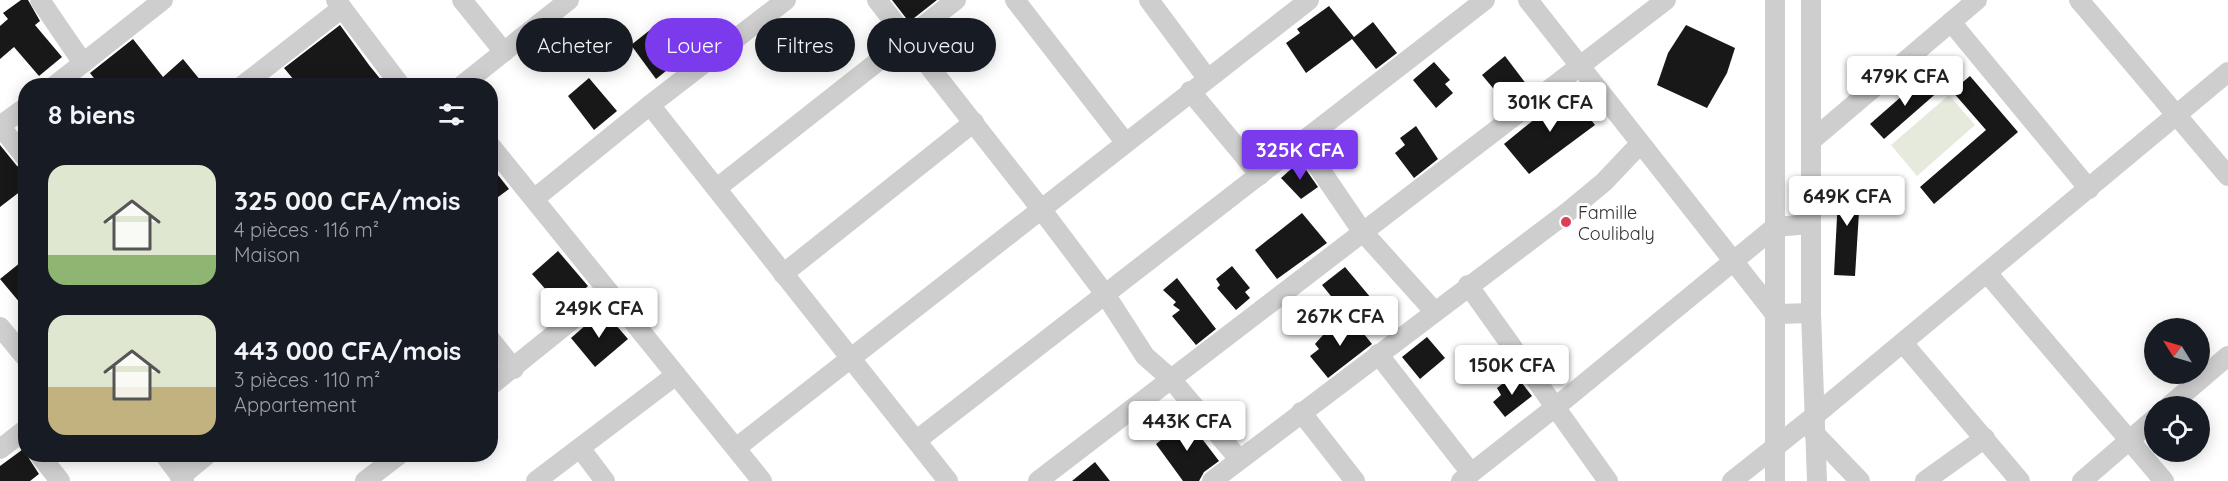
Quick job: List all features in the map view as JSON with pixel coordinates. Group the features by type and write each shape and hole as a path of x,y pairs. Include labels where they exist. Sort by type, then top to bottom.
{"street":[{"path":"40,0 84,63"},
{"path":"64,78 163,0"},
{"path":"462,0 504,52"},
{"path":"471,78 569,0"},
{"path":"534,199 650,105 786,0"},
{"path":"877,0 892,18"},
{"path":"933,18 956,0"},
{"path":"1015,0 1125,142"},
{"path":"1149,0 1208,78"},
{"path":"736,448 1309,0"},
{"path":"917,440 1485,0"},
{"path":"1528,0 1733,264 1775,314"},
{"path":"1038,481 1666,0"},
{"path":"1775,0 1775,481"},
{"path":"1811,141 1977,0"},
{"path":"2079,0 2179,114 2228,176"},
{"path":"1814,2 1811,313 1817,481"},
{"path":"251,78 339,4 395,78"},
{"path":"1951,22 2089,189"},
{"path":"717,188 867,70"},
{"path":"935,72 1105,294 1145,356 1170,378 1239,459"},
{"path":"1732,481 1774,446 1814,425 1903,343 2228,72"},
{"path":"1190,92 1260,175"},
{"path":"650,105 948,481"},
{"path":"18,113 0,126 18,148"},
{"path":"783,274 974,122"},
{"path":"1302,143 1362,231 1434,311"},
{"path":"1219,479 1239,459 1468,285 1511,256 1586,197 1640,144"},
{"path":"498,155 762,481"},
{"path":"1378,354 1466,477 1733,264 1776,227 1811,224"},
{"path":"1987,273 2164,481"},
{"path":"1468,285 1608,481"},
{"path":"498,380 608,291"},
{"path":"1775,314 1811,313"},
{"path":"0,327 18,348"},
{"path":"1903,343 2020,481"},
{"path":"498,349 514,369"},
{"path":"2183,396 2224,367"},
{"path":"536,481 676,375"},
{"path":"1301,412 1355,481"},
{"path":"1814,425 1860,481"},
{"path":"2082,481 2144,428"},
{"path":"0,449 18,437"},
{"path":"1924,481 1985,438"},
{"path":"580,448 605,481"},
{"path":"45,462 60,481"},
{"path":"170,462 182,479 200,462"},
{"path":"365,481 390,462"}],"shaded area":[{"path":"1949,95 1975,125 1917,176 1891,145"}],"building":[{"path":"21,0 28,0 40,21 35,25 62,57 39,76 14,47 0,59 0,26 8,19 3,13"},
{"path":"892,0 937,0 914,18 906,18"},
{"path":"1329,6 1354,37 1373,22 1397,53 1376,69 1352,39 1306,73 1286,43 1300,33 1297,29"},
{"path":"340,25 380,78 292,78 284,68"},
{"path":"1686,25 1735,48 1727,73 1707,108 1657,85 1668,53"},
{"path":"645,34 645,64 633,48 633,43"},
{"path":"133,39 163,77 183,59 198,78 94,78 90,73"},
{"path":"1505,56 1530,89 1508,106 1482,75"},
{"path":"1434,62 1450,80 1445,84 1453,93 1436,108 1413,80"},
{"path":"651,72 665,72 656,79"},
{"path":"1926,75 1940,90 1884,139 1870,124"},
{"path":"1970,76 2018,132 1934,204 1920,187 1986,130 1952,91"},
{"path":"589,78 617,111 594,130 568,96"},
{"path":"1569,91 1595,125 1529,174 1504,144"},
{"path":"1416,126 1438,159 1414,178 1395,153 1405,145 1400,138"},
{"path":"0,145 18,166 18,193 0,207"},
{"path":"1300,161 1318,187 1301,199 1281,178"},
{"path":"498,175 509,189 498,197"},
{"path":"1839,179 1861,180 1855,276 1834,275"},
{"path":"1302,213 1327,243 1277,279 1255,250"},
{"path":"558,251 588,286 563,309 532,274"},
{"path":"18,264 18,300 0,279"},
{"path":"1232,266 1250,288 1245,292 1250,298 1236,310 1217,288 1220,285 1216,279"},
{"path":"1345,267 1371,298 1348,317 1322,285"},
{"path":"1177,278 1216,329 1196,345 1172,316 1180,310 1173,305 1176,302 1163,290"},
{"path":"603,310 628,339 595,367 571,338"},
{"path":"1351,318 1372,344 1328,378 1310,356 1319,349 1315,344 1323,335"},
{"path":"1427,337 1445,358 1420,379 1402,357"},
{"path":"1515,374 1532,396 1505,417 1493,402 1501,395 1497,388"},
{"path":"1187,419 1219,461 1204,472 1199,481 1183,481 1156,444"},
{"path":"18,453 18,462 31,462 39,474 30,481 0,481 0,466"},
{"path":"1095,462 1110,481 1072,481"}],"place":[{"name":"Famille Coulibaly","path":"1566,222"}]}
